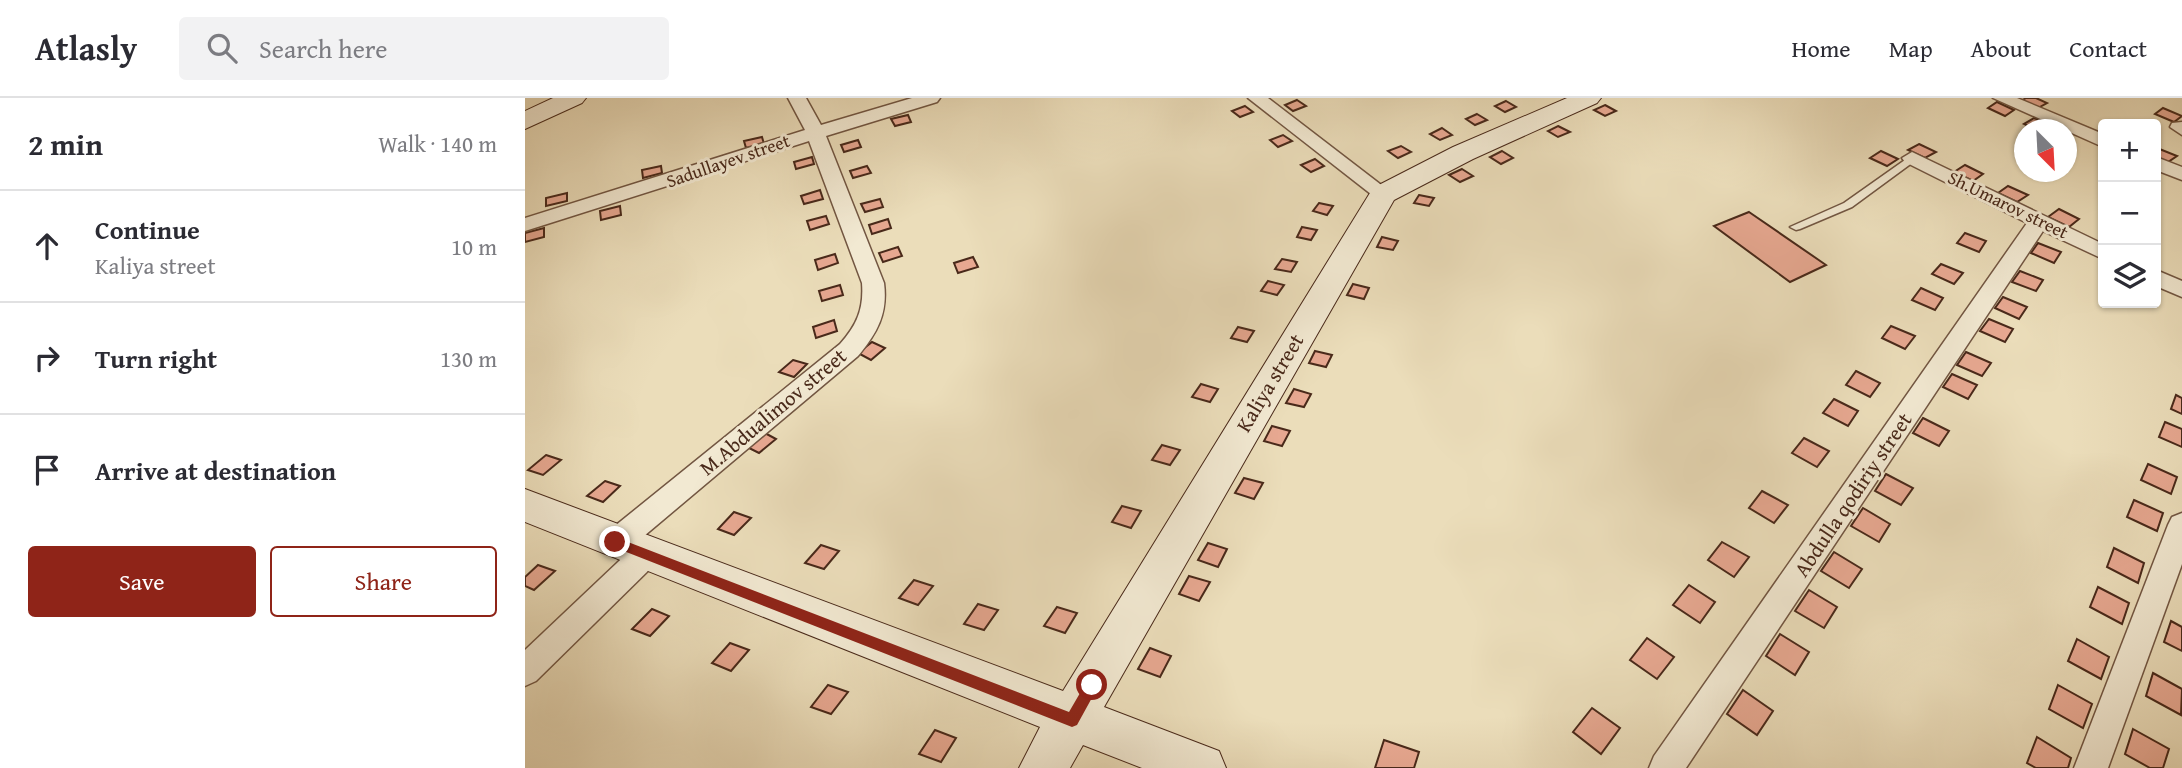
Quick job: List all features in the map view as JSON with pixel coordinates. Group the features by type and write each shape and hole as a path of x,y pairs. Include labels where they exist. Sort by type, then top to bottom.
{"main road":[{"path":"525,106 543,98"},
{"path":"525,121 573,98"},
{"path":"1383,194 1463,153 1588,98"},
{"name":"Kaliya street","path":"1043,768 1383,194"},
{"path":"525,505 1072,720 1202,768"}],"street":[{"name":"M.Abdualimov street","path":"525,671 631,548 825,372 866,330 875,302 873,283 815,131 797,98"},
{"name":"Sadullayev street","path":"525,225 635,194 815,131 931,98"},
{"path":"1257,98 1383,194"},
{"path":"2002,98 2098,139"},
{"name":"Sh.Umarov street","path":"1912,158 2098,250"},
{"path":"2161,165 2182,174"},
{"name":"Abdulla qodiriy street","path":"1666,768 2039,221"},
{"path":"2161,280 2182,290"},
{"path":"2091,768 2182,525"}],"lane":[{"path":"1796,227 1848,205 1912,158"}],"building":[{"path":"2036,98 2047,103 2038,108 2021,101"},
{"path":"1297,100 1306,106 1293,111 1285,105"},
{"path":"1506,101 1516,107 1505,112 1495,106"},
{"path":"1997,102 2014,110 2005,116 1988,108"},
{"path":"1605,105 1616,111 1605,116 1594,110"},
{"path":"1245,106 1253,112 1240,117 1232,111"},
{"path":"2163,108 2182,116 2174,122 2155,114"},
{"path":"1477,114 1487,120 1475,125 1466,119"},
{"path":"908,115 911,122 895,126 891,119"},
{"path":"1558,126 1570,132 1558,137 1548,131"},
{"path":"1442,128 1452,135 1440,140 1430,134"},
{"path":"1283,135 1292,141 1278,147 1270,140"},
{"path":"762,137 764,144 746,148 744,141"},
{"path":"858,140 861,147 844,152 841,145"},
{"path":"1919,144 1936,152 1925,158 1908,150"},
{"path":"1401,146 1411,152 1398,158 1388,151"},
{"path":"2161,150 2177,156 2168,162 2161,159"},
{"path":"1502,151 1513,158 1501,164 1490,157"},
{"path":"1881,151 1898,159 1887,166 1870,158"},
{"path":"812,157 814,164 796,169 794,162"},
{"path":"1315,159 1324,166 1311,172 1301,165"},
{"path":"1965,165 1983,174 1973,181 1954,172"},
{"path":"661,166 662,173 643,178 642,170"},
{"path":"867,166 871,173 853,178 850,171"},
{"path":"1462,169 1473,176 1460,182 1449,175"},
{"path":"2008,186 2028,195 2017,202 1998,193"},
{"path":"820,190 823,199 804,204 801,196"},
{"path":"567,193 567,201 546,206 546,198"},
{"path":"1419,195 1434,198 1429,206 1414,203"},
{"path":"880,199 883,207 865,212 861,204"},
{"path":"1319,203 1333,206 1327,215 1313,211"},
{"path":"620,206 621,215 601,220 600,211"},
{"path":"2059,209 2079,219 2069,227 2048,217"},
{"path":"1749,212 1826,265 1790,282 1714,226"},
{"path":"826,216 829,224 810,230 807,221"},
{"path":"888,219 891,228 872,234 869,225"},
{"path":"1302,227 1317,230 1311,240 1297,237"},
{"path":"544,228 544,237 525,242 525,233"},
{"path":"1965,233 1986,241 1979,252 1957,243"},
{"path":"1382,237 1398,241 1393,250 1377,247"},
{"path":"2038,243 2061,252 2054,263 2031,253"},
{"path":"898,247 902,256 883,262 879,253"},
{"path":"835,254 838,263 818,270 815,260"},
{"path":"973,257 978,267 958,273 954,263"},
{"path":"1282,259 1297,262 1291,272 1275,269"},
{"path":"1941,264 1963,273 1954,284 1932,274"},
{"path":"2020,271 2043,280 2036,291 2012,282"},
{"path":"1268,281 1284,285 1277,295 1261,291"},
{"path":"1353,284 1369,288 1364,299 1347,295"},
{"path":"840,285 843,295 822,301 819,291"},
{"path":"1921,288 1943,298 1935,310 1912,300"},
{"path":"2003,297 2027,307 2019,319 1995,308"},
{"path":"1989,319 2013,329 2005,342 1980,331"},
{"path":"834,320 837,331 816,338 813,327"},
{"path":"1891,326 1915,336 1905,349 1882,338"},
{"path":"1238,327 1254,331 1247,342 1231,338"},
{"path":"872,342 885,348 871,360 858,353"},
{"path":"1315,351 1332,355 1326,367 1309,363"},
{"path":"1966,352 1991,363 1982,376 1957,365"},
{"path":"793,360 807,364 794,377 779,372"},
{"path":"1856,371 1880,383 1870,397 1846,385"},
{"path":"1952,374 1977,385 1968,399 1943,387"},
{"path":"1201,384 1218,389 1210,402 1192,397"},
{"path":"1294,389 1311,394 1304,407 1286,403"},
{"path":"2176,395 2182,398 2182,414 2171,409"},
{"path":"1834,399 1858,411 1848,426 1823,413"},
{"path":"1923,418 1949,431 1939,446 1913,433"},
{"path":"2165,422 2182,429 2182,447 2159,437"},
{"path":"1272,426 1290,431 1282,446 1264,441"},
{"path":"763,432 776,439 759,453 745,446"},
{"path":"1804,438 1829,451 1817,467 1792,453"},
{"path":"1162,445 1180,450 1170,465 1152,460"},
{"path":"546,455 561,460 543,475 528,470"},
{"path":"2148,464 2177,477 2171,494 2141,480"},
{"path":"1886,474 1913,488 1901,505 1875,491"},
{"path":"1244,478 1263,483 1254,499 1235,493"},
{"path":"605,481 620,486 603,502 587,496"},
{"path":"1762,491 1788,505 1774,523 1749,508"},
{"path":"2134,500 2163,513 2157,531 2127,517"},
{"path":"1122,506 1141,511 1131,528 1112,522"},
{"path":"1863,508 1890,524 1879,542 1851,526"},
{"path":"734,512 751,518 734,535 718,529"},
{"path":"1722,542 1749,557 1734,577 1708,560"},
{"path":"1208,543 1227,549 1218,567 1198,560"},
{"path":"821,545 839,551 824,569 805,563"},
{"path":"2114,548 2144,563 2138,583 2107,567"},
{"path":"1834,552 1862,569 1849,588 1821,571"},
{"path":"538,565 555,571 534,590 525,586 525,577"},
{"path":"1189,576 1210,582 1199,601 1179,594"},
{"path":"914,580 933,586 918,605 899,598"},
{"path":"1689,585 1715,602 1700,623 1673,605"},
{"path":"2098,587 2129,603 2122,624 2090,607"},
{"path":"1809,590 1837,607 1824,628 1795,611"},
{"path":"978,604 998,610 984,630 964,624"},
{"path":"1057,607 1077,613 1065,633 1044,626"},
{"path":"652,609 669,616 650,636 632,629"},
{"path":"2171,621 2182,627 2182,651 2164,642"},
{"path":"1780,634 1809,652 1795,675 1766,656"},
{"path":"1647,638 1674,657 1657,679 1630,660"},
{"path":"2077,639 2109,657 2101,679 2068,661"},
{"path":"730,643 749,650 731,671 712,663"},
{"path":"1150,648 1171,656 1160,677 1138,669"},
{"path":"2153,673 2182,689 2181,715 2146,696"},
{"path":"828,685 848,692 831,714 811,707"},
{"path":"2058,685 2092,704 2083,728 2049,709"},
{"path":"1743,690 1773,711 1757,735 1727,714"},
{"path":"1592,708 1620,728 1601,754 1573,732"},
{"path":"2133,729 2169,749 2163,768 2150,768 2125,754"},
{"path":"935,730 956,738 941,762 919,754"},
{"path":"2037,737 2071,758 2068,768 2036,768 2027,763"},
{"path":"1384,740 1419,752 1414,768 1375,768"}],"route":[{"path":"615,542 1072,720 1092,685"}]}
